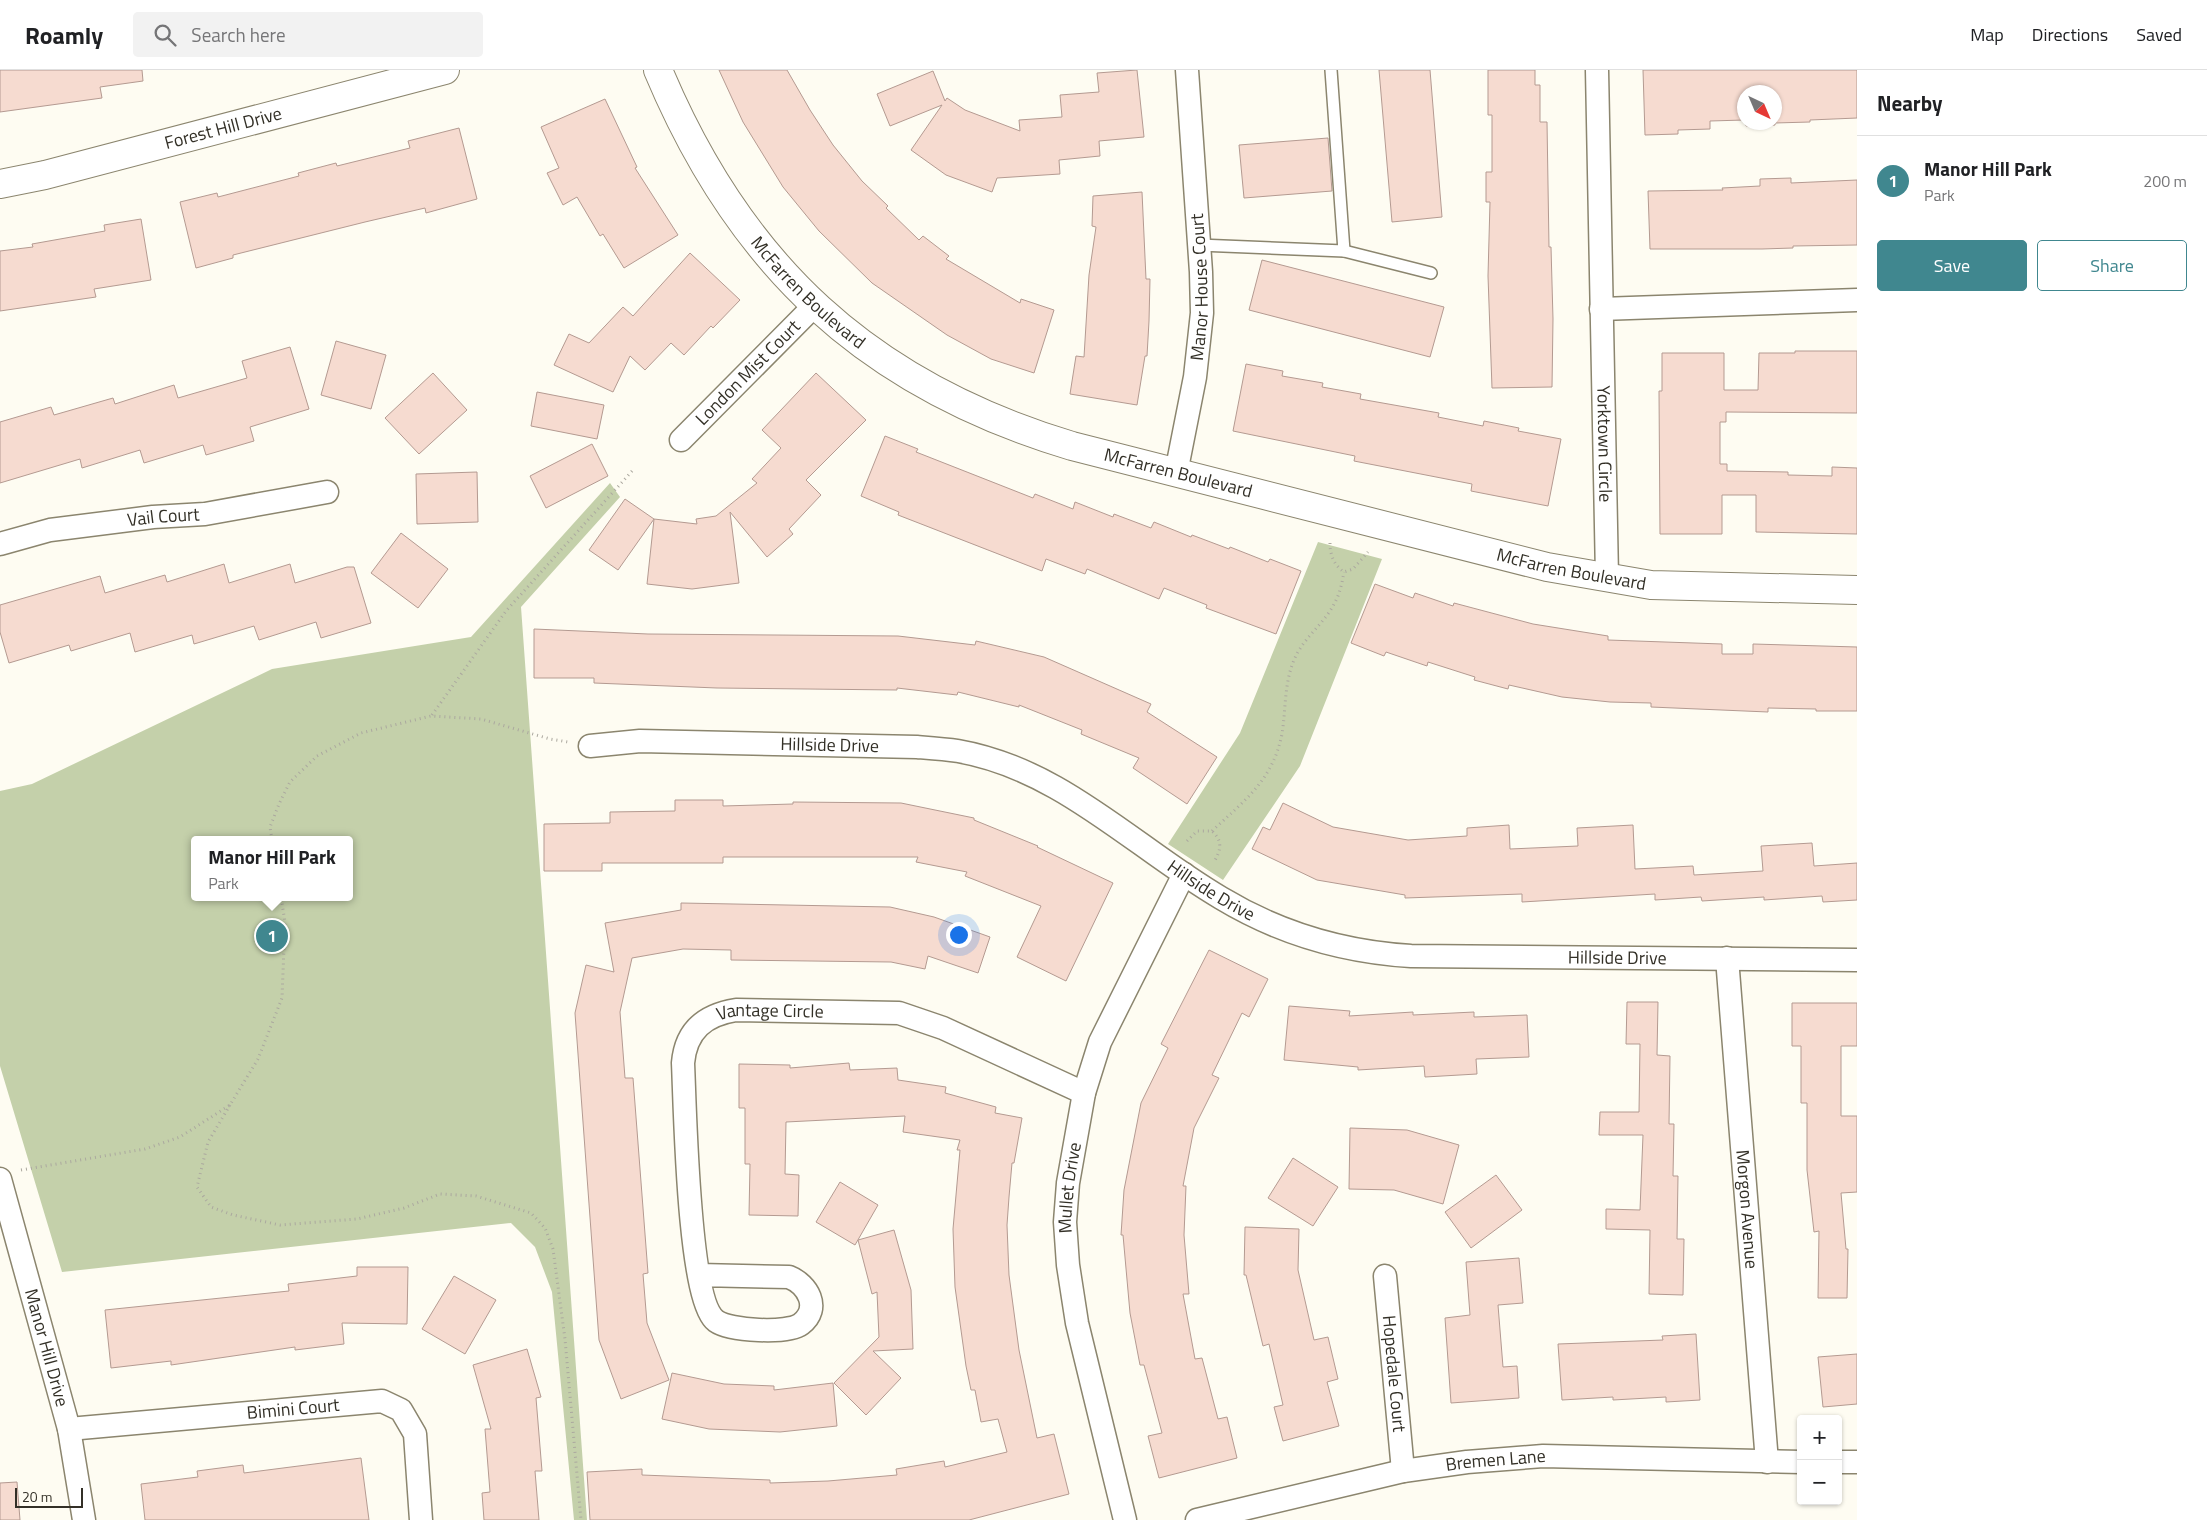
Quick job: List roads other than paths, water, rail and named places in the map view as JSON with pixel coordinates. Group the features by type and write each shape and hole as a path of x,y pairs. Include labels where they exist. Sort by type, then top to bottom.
{"street":[{"name":"Forest Hill Drive","path":"0,184 45,175 445,70"},
{"name":"McFarren Boulevard","path":"658,70 678,118 699,158 733,212 767,256 814,306 889,364 941,394 987,417 1064,444 1547,567 1651,585 1857,590"},
{"name":"Manor House Court","path":"1176,473 1200,345 1202,313 1187,70"},
{"name":"Yorktown Circle","path":"1597,70 1607,577"},
{"path":"1601,309 1857,300"},
{"name":"London Mist Court","path":"681,440 814,306"},
{"name":"Vail Court","path":"0,544 50,530 153,517 205,514 326,492"},
{"name":"Hillside Drive","path":"590,746 640,741 916,747 958,751 999,762 1056,788 1094,810 1219,897 1263,919 1320,942 1358,951 1411,956 1857,960"},
{"name":"Mullet Drive","path":"1125,1520 1076,1323 1068,1265 1065,1222 1068,1183 1084,1093 1100,1042 1184,874"},
{"name":"Morgon Avenue","path":"1726,958 1767,1462"},
{"name":"Vantage Circle","path":"699,1275 789,1277 800,1282 809,1292 810,1313 802,1324 789,1330 728,1326 716,1321 708,1311 699,1275 691,1227 683,1063 684,1050 689,1037 701,1022 718,1013 746,1010 899,1013 943,1028 1084,1093"},
{"name":"Manor Hill Drive","path":"9,1174 69,1429 84,1520"},
{"name":"Hopedale Court","path":"1385,1276 1403,1471"},
{"name":"Bimini Court","path":"69,1429 382,1401 401,1410 415,1434 421,1520"},
{"name":"Bremen Lane","path":"1197,1520 1403,1471 1467,1462 1543,1456 1797,1462"},
{"path":"1842,1462 1857,1462"}],"lane":[{"path":"1330,70 1344,251"},
{"path":"1199,246 1344,251 1431,274"}],"place":[{"name":"Manor Hill Park","path":"272,936"}]}
